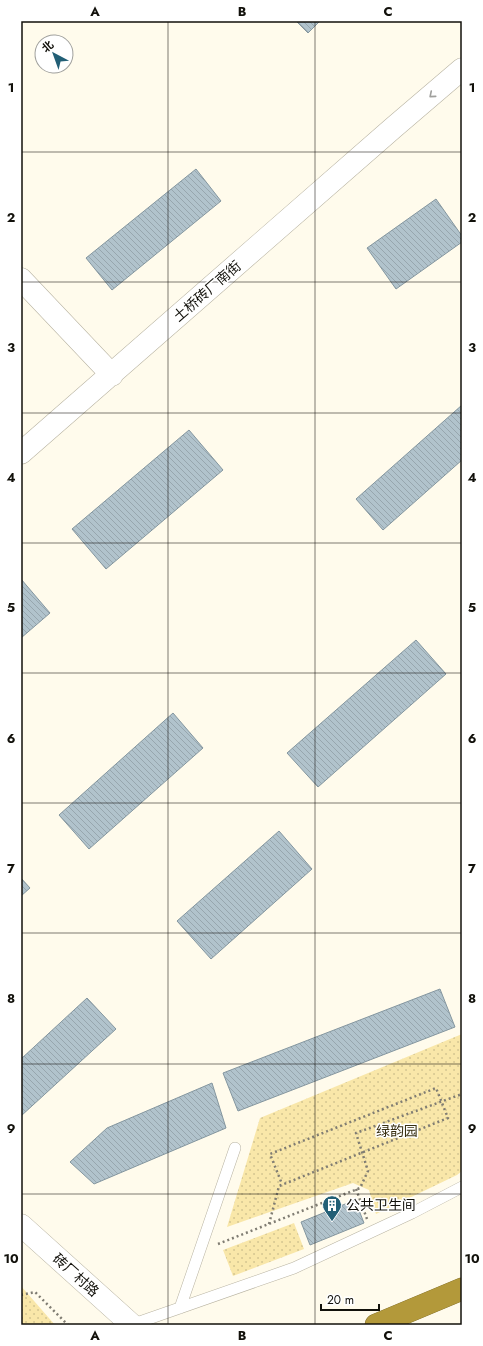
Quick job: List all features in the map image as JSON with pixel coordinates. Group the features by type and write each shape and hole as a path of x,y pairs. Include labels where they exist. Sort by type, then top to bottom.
{"highway":[{"path":"376,1325 462,1290"}],"street":[{"name":"土桥砖厂南街","path":"21,453 393,128 462,70"},
{"path":"21,279 112,375"},
{"name":"砖厂村路","path":"21,1225 131,1325"}],"lane":[{"path":"180,1308 235,1148"},
{"path":"131,1325 294,1268 412,1213 462,1187"}],"path":[{"path":"269,1224 279,1186 282,1184 448,1118 436,1088 270,1154 282,1184"},
{"path":"199,1252 360,1188 368,1171 356,1133 462,1094"},
{"path":"356,1189 372,1232"},
{"path":"21,1295 36,1292 68,1325"}],"green space":[{"name":"绿韵园","path":"462,1034 462,1171 457,1175 376,1214 369,1190 353,1183 227,1227 260,1118"},
{"path":"294,1223 304,1249 233,1276 223,1250"},
{"path":"21,1286 55,1325 21,1325"}],"building":[{"path":"296,21 320,21 308,33"},
{"path":"196,169 221,201 112,290 86,258"},
{"path":"436,199 462,236 462,242 396,289 367,248"},
{"path":"462,405 462,460 383,530 356,499"},
{"path":"189,430 223,470 106,569 72,529"},
{"path":"21,579 50,613 21,638"},
{"path":"416,640 446,674 318,787 287,753"},
{"path":"173,713 203,748 89,849 59,815"},
{"path":"279,831 312,869 211,959 177,921"},
{"path":"21,878 30,888 21,896"},
{"path":"440,989 455,1027 238,1111 223,1073"},
{"path":"87,998 116,1029 21,1116 21,1059"},
{"path":"212,1083 226,1128 94,1184 70,1162 107,1128"},
{"name":"公共卫生间","path":"355,1200 364,1223 310,1245 301,1222"}],"place":[{"name":"公共卫生间","path":"332,1222"}]}
